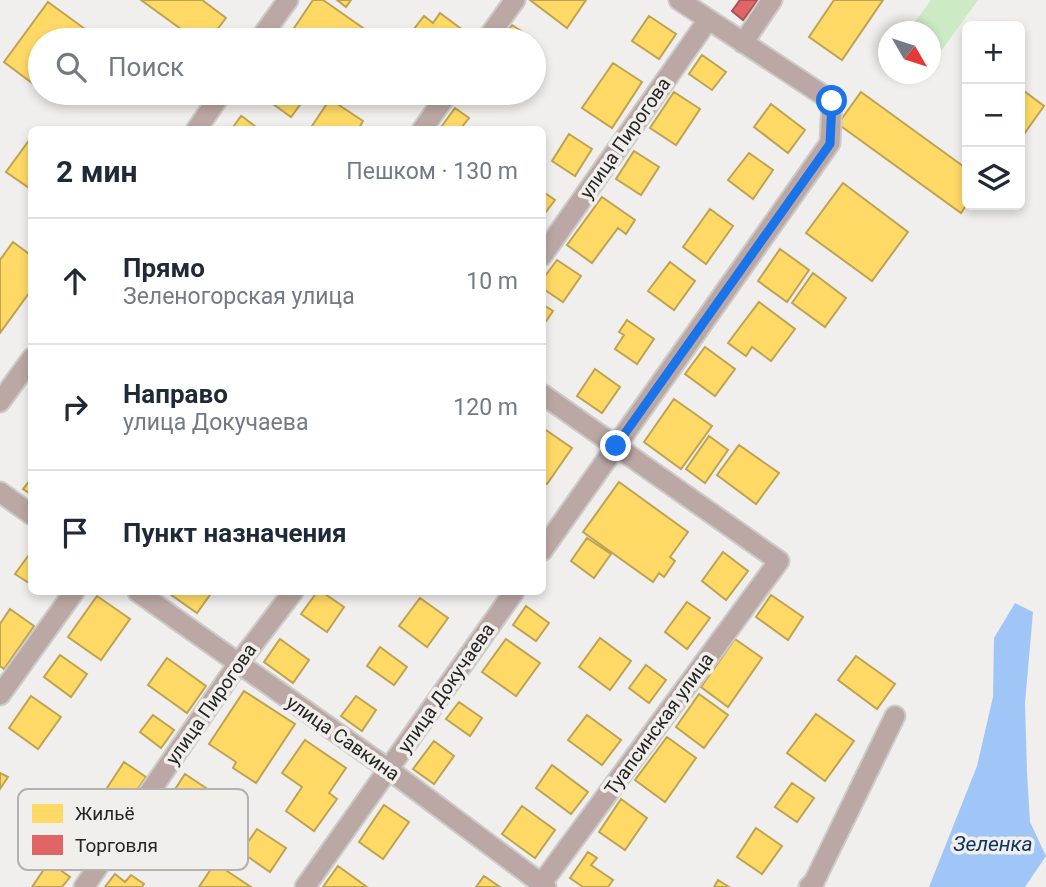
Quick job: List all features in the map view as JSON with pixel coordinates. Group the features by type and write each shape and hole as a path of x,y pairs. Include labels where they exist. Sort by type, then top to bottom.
{"street":[{"path":"268,28 288,0"},
{"path":"495,28 515,0"},
{"path":"546,545 830,144 832,101 679,0"},
{"path":"743,43 772,0"},
{"name":"улица Пирогова","path":"546,250 708,20"},
{"path":"199,126 214,105"},
{"path":"425,126 440,105"},
{"path":"0,402 28,364"},
{"path":"546,397 616,446"},
{"name":"Туапсинская улица","path":"542,886 779,561 616,446"},
{"path":"0,492 28,511"},
{"path":"0,695 72,595"},
{"name":"улица Савкина","path":"142,595 388,769 542,886"},
{"name":"улица Пирогова","path":"152,789 238,664 291,595"},
{"name":"улица Докучаева","path":"305,887 512,595"},
{"path":"809,887 814,882 895,716"},
{"name":"улица Пирогова","path":"84,887 96,870"}],"green space":[{"path":"931,0 978,0 941,51 941,21 915,21"}],"water":[{"name":"Зеленка","path":"1015,603 1033,612 1025,703 1027,772 1030,822 1046,856 1025,887 929,887 977,766 993,697 994,638"}],"building: Жильё":[{"path":"141,0 202,0 226,18 218,28 180,28"},
{"path":"313,0 323,0 363,28 294,28"},
{"path":"337,0 351,0 346,7"},
{"path":"530,0 586,0 567,28"},
{"path":"834,0 883,0 842,60 809,37"},
{"path":"48,2 84,28 29,28"},
{"path":"440,13 460,28 415,28 424,16 433,23"},
{"path":"649,16 676,34 659,59 632,41"},
{"path":"28,29 28,80 4,62"},
{"path":"702,55 726,72 712,90 689,74"},
{"path":"613,63 642,82 612,128 582,108"},
{"path":"674,92 700,109 676,145 650,128"},
{"path":"861,92 962,165 961,213 838,124"},
{"path":"1025,92 1044,106 1025,133"},
{"path":"771,104 805,130 788,153 754,127"},
{"path":"274,105 300,105 291,117"},
{"path":"326,105 339,105 363,121 360,126 312,126"},
{"path":"455,108 469,118 463,126 442,126"},
{"path":"241,116 255,126 234,126"},
{"path":"569,134 592,149 575,176 552,161"},
{"path":"28,142 28,187 6,172"},
{"path":"634,151 659,167 641,195 616,179"},
{"path":"749,153 773,170 753,199 728,180"},
{"path":"843,183 908,232 872,281 806,233"},
{"path":"546,194 555,200 546,212"},
{"path":"602,197 635,220 626,234 618,228 592,263 567,245"},
{"path":"710,209 733,226 706,264 683,247"},
{"path":"13,242 28,253 28,294 0,333 0,260"},
{"path":"780,249 809,270 787,302 758,281"},
{"path":"557,260 581,276 563,302 546,291 546,275"},
{"path":"670,262 695,281 674,310 648,291"},
{"path":"813,273 846,298 825,327 792,303"},
{"path":"759,302 795,329 771,361 752,347 746,356 728,343"},
{"path":"546,307 553,311 546,321"},
{"path":"627,320 654,339 637,364 615,349 624,335 619,332"},
{"path":"705,347 735,369 715,396 685,374"},
{"path":"595,369 620,387 602,413 577,396"},
{"path":"674,399 712,426 681,469 644,442"},
{"path":"546,430 572,448 546,484"},
{"path":"709,436 728,450 705,483 686,469"},
{"path":"739,445 779,473 756,504 717,475"},
{"path":"619,482 688,532 670,557 675,561 664,577 659,573 653,582 583,532"},
{"path":"587,538 611,554 594,578 571,561"},
{"path":"723,552 748,571 726,600 702,581"},
{"path":"28,556 28,582 15,574"},
{"path":"171,595 210,595 197,613"},
{"path":"315,595 326,595 344,607 327,632 301,614"},
{"path":"771,595 803,617 788,640 756,617"},
{"path":"97,596 130,619 101,660 68,637"},
{"path":"420,598 448,618 427,647 399,626"},
{"path":"687,602 710,618 687,649 665,632"},
{"path":"526,606 549,623 536,641 513,625"},
{"path":"10,609 34,626 4,669 0,666 0,624"},
{"path":"600,638 631,661 610,690 579,667"},
{"path":"280,639 309,660 293,683 264,662"},
{"path":"506,639 540,663 516,696 482,672"},
{"path":"735,639 762,658 728,707 701,687"},
{"path":"380,647 407,667 394,685 367,666"},
{"path":"60,655 87,674 71,697 44,677"},
{"path":"856,656 895,684 877,709 838,680"},
{"path":"167,658 206,686 187,713 148,685"},
{"path":"646,665 666,680 649,703 629,688"},
{"path":"244,691 295,724 256,783 233,768 236,762 209,744"},
{"path":"699,694 728,715 704,748 676,727"},
{"path":"31,696 61,717 38,749 9,728"},
{"path":"356,696 376,710 362,731 341,716"},
{"path":"459,702 482,718 470,736 446,719"},
{"path":"816,714 854,741 825,781 787,753"},
{"path":"153,715 174,730 161,748 140,732"},
{"path":"587,715 621,740 602,765 568,740"},
{"path":"667,737 696,758 665,802 635,780"},
{"path":"305,740 346,768 329,793 337,799 314,831 286,811 302,787 282,773"},
{"path":"434,741 454,756 434,784 413,769"},
{"path":"124,762 146,777 138,789 107,788"},
{"path":"552,765 588,792 571,814 536,788"},
{"path":"0,773 8,777 0,789"},
{"path":"185,774 208,789 175,789"},
{"path":"792,783 814,798 797,822 775,807"},
{"path":"621,799 647,818 625,850 599,832"},
{"path":"384,805 409,822 383,859 359,842"},
{"path":"522,806 555,830 535,858 502,834"},
{"path":"756,828 782,846 762,874 737,857"},
{"path":"257,829 286,848 270,872 248,857 248,842"},
{"path":"588,852 597,858 591,865 613,880 608,887 583,887 570,878"},
{"path":"338,866 367,887 323,887"},
{"path":"44,870 60,870 70,877 62,887 32,887"},
{"path":"210,870 226,870 251,887 199,887"},
{"path":"115,874 125,882 131,875 144,884 142,887 105,887"},
{"path":"484,876 500,887 476,887"},
{"path":"718,880 729,887 714,887"}],"building: Торговля":[{"path":"740,0 758,0 743,20 732,11"}],"route":[{"path":"616,446 830,144 832,101"}]}
